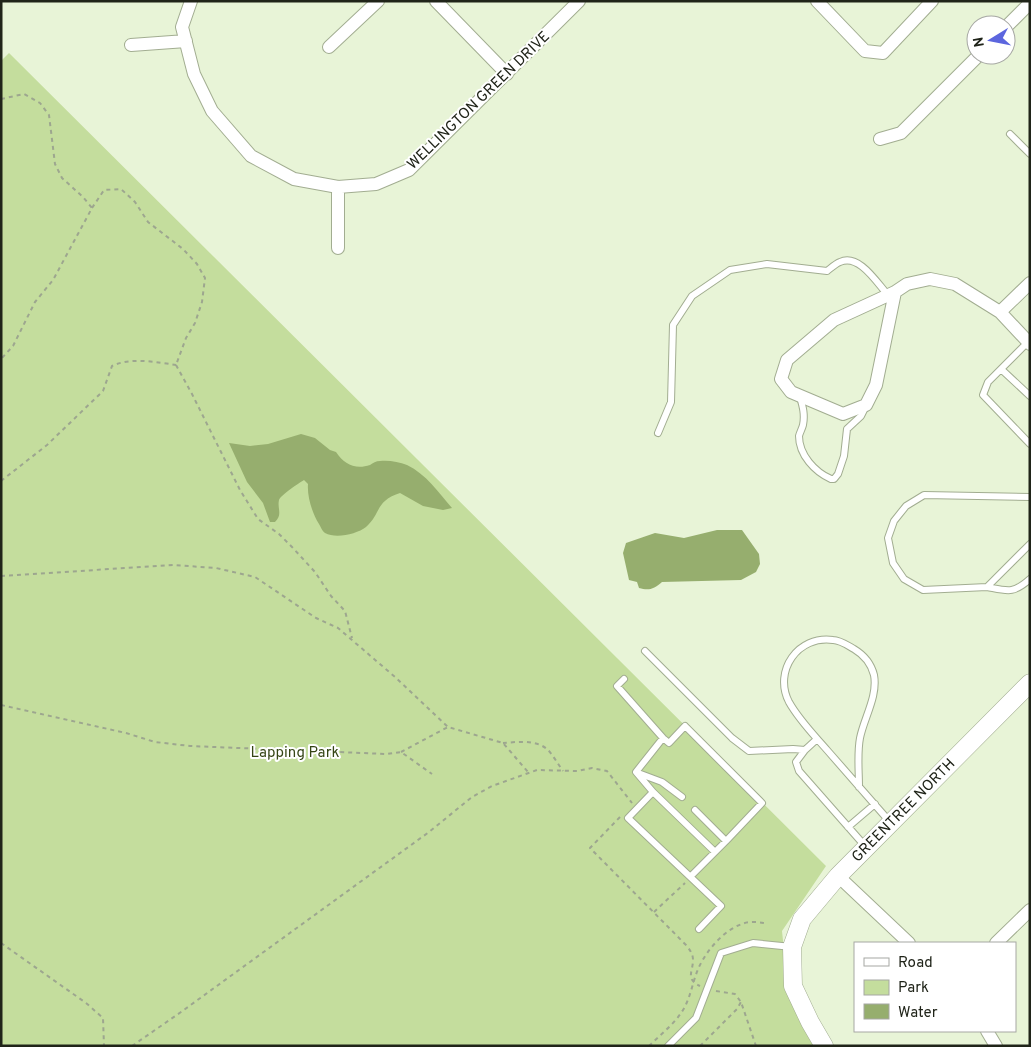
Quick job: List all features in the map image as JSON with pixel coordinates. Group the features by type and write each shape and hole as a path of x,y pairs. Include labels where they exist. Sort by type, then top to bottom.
{"main road":[{"name":"GREENTREE NORTH","path":"792,947 802,919 838,876 1030,683"},
{"path":"792,947 793,986 824,1046"}],"street":[{"name":"WELLINGTON GREEN DRIVE","path":"191,1 182,27 194,74 212,112 251,156 294,179 338,187 376,184 409,170 580,1"},
{"path":"329,47 378,1"},
{"path":"436,1 507,74"},
{"path":"817,1 865,51 883,53 932,1"},
{"path":"1016,17 1030,3"},
{"path":"130,45 186,41"},
{"path":"880,139 901,133 968,65"},
{"path":"338,187 338,248"},
{"path":"892,294 876,386 866,405 843,414 791,392 781,379 787,360 834,320 892,294 907,284 930,278 955,284 1000,312 1029,343"},
{"path":"1000,312 1028,287"},
{"path":"838,876 908,942"},
{"path":"997,942 1030,910"},
{"path":"988,1032 996,1046"}],"lane":[{"path":"1010,134 1030,154"},
{"path":"658,434 671,402 673,325 692,296 730,270 767,264 827,271 838,262 851,260 862,266 892,294"},
{"path":"1029,343 988,382 983,395 1030,444"},
{"path":"1001,369 1030,396"},
{"path":"799,396 804,411 803,424 799,435 802,450 806,459 813,466 832,479 838,474 844,456 847,429 861,416 866,405"},
{"path":"1030,497 924,495 906,506 894,521 888,538 892,562 904,579 923,590 987,587 1009,591 1018,589 1030,579"},
{"path":"987,587 1030,544"},
{"path":"860,787 858,757 860,737 873,695 874,675 868,661 860,652 845,643 834,640 820,640 809,643 798,649 790,659 785,671 784,687 789,702 817,739 891,822"},
{"path":"645,650 732,738 749,751 805,750"},
{"path":"624,679 617,686 663,738 669,743 685,726 762,803 691,876"},
{"path":"636,772 663,738"},
{"path":"817,739 796,762 800,771 866,847"},
{"path":"636,772 653,792 715,852"},
{"path":"636,772 662,782 682,797"},
{"path":"653,792 628,818 721,906 699,929"},
{"path":"848,827 875,804"},
{"path":"695,810 726,841"},
{"path":"668,1046 696,1018 722,953 753,943 792,947"}],"path":[{"path":"1,100 24,94 40,103 49,115 55,164 62,178 84,197 92,208"},
{"path":"1,359 13,346 35,302 53,280 92,208 104,190 121,189 136,202 148,222 184,249 197,264 205,278 202,302 195,323 186,338 176,365 240,490 258,519 279,534 315,572 331,596 345,611 352,639"},
{"path":"1,481 47,445 104,391 112,366 120,362 140,361 176,365"},
{"path":"1,576 173,565 216,568 256,577 316,618 338,628 395,677 448,727 503,743 522,742 537,744 548,749 563,771"},
{"path":"1,705 126,733 155,742 190,746 387,754 400,752 448,727"},
{"path":"503,743 528,772"},
{"path":"400,752 432,774"},
{"path":"132,1046 422,838 472,797 492,786 536,770 563,771 592,768 607,771 633,804 629,808"},
{"path":"622,815 590,848 690,950 693,958 690,972 694,982 707,989 735,994 740,1002 756,1046"},
{"path":"654,912 691,876"},
{"path":"649,1046 681,1014 699,966 723,936 742,924 764,922"},
{"path":"1,943 86,1003 103,1018 104,1046"},
{"path":"700,1046 738,1008 740,1002"}],"green space":[{"name":"Lapping Park","path":"9,53 826,866 782,931 787,979 820,1046 1,1046 1,61"}],"water":[{"path":"301,434 315,438 330,450 336,452 350,465 359,467 383,461 407,465 426,479 452,508 443,510 423,506 400,493 386,500 371,522 362,530 352,534 335,536 323,531 314,515 309,499 308,484 304,480 280,498 279,516 275,522 270,522 263,503 247,482 229,443 250,446 268,444"},
{"path":"717,530 742,530 759,554 760,564 756,572 741,580 662,582 649,589 639,588 637,582 629,580 623,553 626,543 655,533 684,538"}]}
